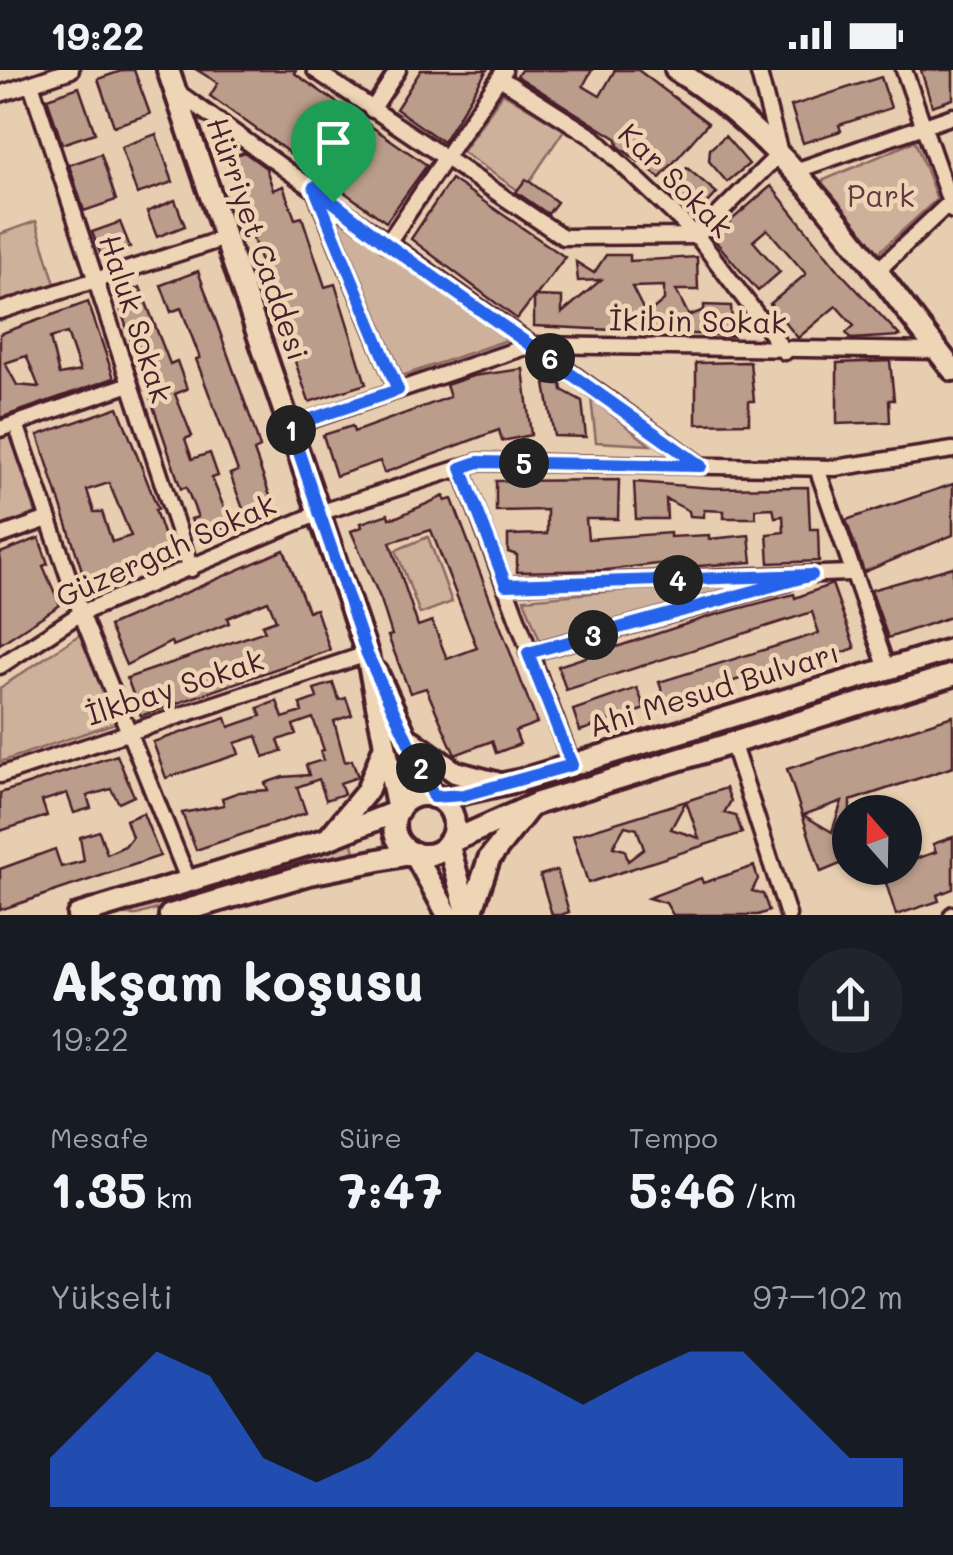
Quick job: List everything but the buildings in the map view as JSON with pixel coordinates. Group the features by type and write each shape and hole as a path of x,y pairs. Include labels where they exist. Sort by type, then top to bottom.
{"main road":[{"name":"Hürriyet Caddesi","path":"168,70 396,737 434,797"},
{"path":"676,70 703,86 780,153 953,370"},
{"name":"Ahi Mesud Bulvarı","path":"78,915 326,839 398,811 413,798 464,795 508,784 953,648"},
{"name":"Ahi Mesud Bulvarı","path":"170,915 309,874 414,853 429,854 530,807 953,676"},
{"path":"396,737 458,773 508,784"},
{"path":"396,737 395,832 402,846 414,853 448,915"},
{"path":"326,839 367,791 396,737"},
{"path":"434,797 452,816 448,843 469,915"},
{"path":"469,915 489,859 530,807"}],"street":[{"path":"0,94 71,70"},
{"path":"315,70 564,237 697,236 780,153 758,70"},
{"path":"372,110 398,70"},
{"path":"876,273 950,207 904,70"},
{"path":"387,244 502,74"},
{"name":"Kar Sokak","path":"502,74 594,138 697,236 785,352"},
{"name":"Haluk Sokak","path":"31,84 127,386 191,569"},
{"path":"176,91 701,466"},
{"path":"794,171 953,116"},
{"path":"314,187 398,390"},
{"path":"0,311 225,238"},
{"name":"İkibin Sokak","path":"290,426 532,345 785,352 938,351"},
{"path":"0,429 127,386"},
{"path":"16,424 81,613 189,882"},
{"name":"Güzergah Sokak","path":"0,666 81,613 319,512 478,462 817,468 953,450"},
{"path":"461,468 572,765"},
{"path":"817,468 850,573 887,669"},
{"path":"0,536 48,519"},
{"path":"506,585 850,573"},
{"path":"528,653 812,575"},
{"name":"İlkbay Sokak","path":"0,775 367,654"},
{"path":"732,742 788,915"}],"green space":[{"path":"503,93 564,130 522,193 462,152"},
{"name":"Park","path":"915,141 937,199 876,255 817,183"},
{"path":"334,215 507,340 399,377"},
{"path":"36,221 55,284 0,303 0,234"},
{"path":"591,398 650,445 596,442"},
{"path":"10,434 37,516 0,528 0,438"},
{"path":"428,537 452,602 420,614 396,550"},
{"path":"728,581 733,587 540,641 524,599"},
{"path":"82,633 121,721 0,762 0,688"},
{"path":"953,660 953,665 533,794 531,787"},
{"path":"352,841 355,851 137,915 110,915"}],"route":[{"path":"314,187 333,202 701,466 478,462 461,468 506,585 812,575 528,653 572,765 456,797 434,797 367,654 290,426 398,390 314,187"}]}
